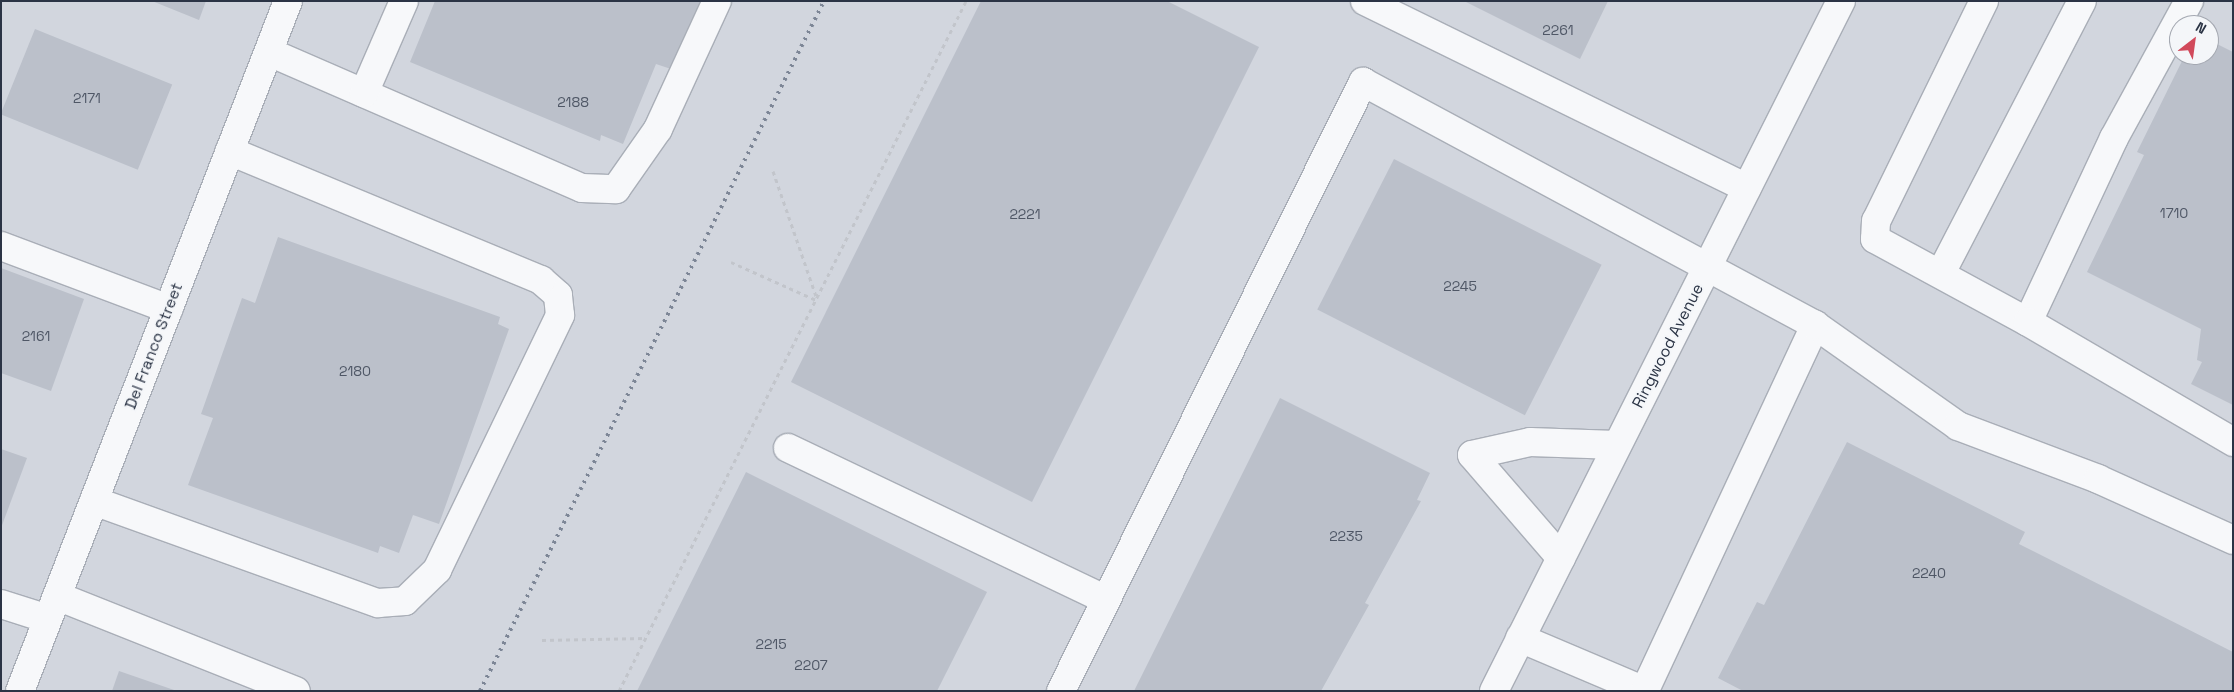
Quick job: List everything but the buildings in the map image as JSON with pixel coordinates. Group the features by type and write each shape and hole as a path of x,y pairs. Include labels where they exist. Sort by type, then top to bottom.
{"street":[{"name":"Del Franco Street","path":"20,691 288,1"},
{"path":"364,93 404,1"},
{"path":"269,52 582,188 616,189 658,129 717,1"},
{"path":"1365,1 1747,188"},
{"name":"Ringwood Avenue","path":"1494,691 1841,1"},
{"path":"1984,1 1876,221 1875,239 1941,273 2028,322 2233,442"},
{"path":"1941,273 2082,1"},
{"path":"2028,322 2114,138 2189,1"},
{"path":"1061,691 1363,82 1708,265 1816,325 1958,426 2098,479 2233,540"},
{"path":"94,501 378,603 405,601 437,570 560,315 558,295 541,280 230,151"},
{"path":"1,246 169,309"},
{"path":"1520,638 1645,691 1816,325"},
{"path":"1561,558 1472,455 1530,442 1618,445"},
{"path":"788,448 1106,600"},
{"path":"1,604 52,608 296,691"}],"path":[{"path":"619,691 966,1"},
{"path":"773,171 817,300"},
{"path":"730,262 817,300"},
{"path":"542,640 646,638"}],"shaded area":[{"path":"1,1 2233,1 2233,691 1,691"}],"railway":[{"path":"480,691 824,1"}]}
